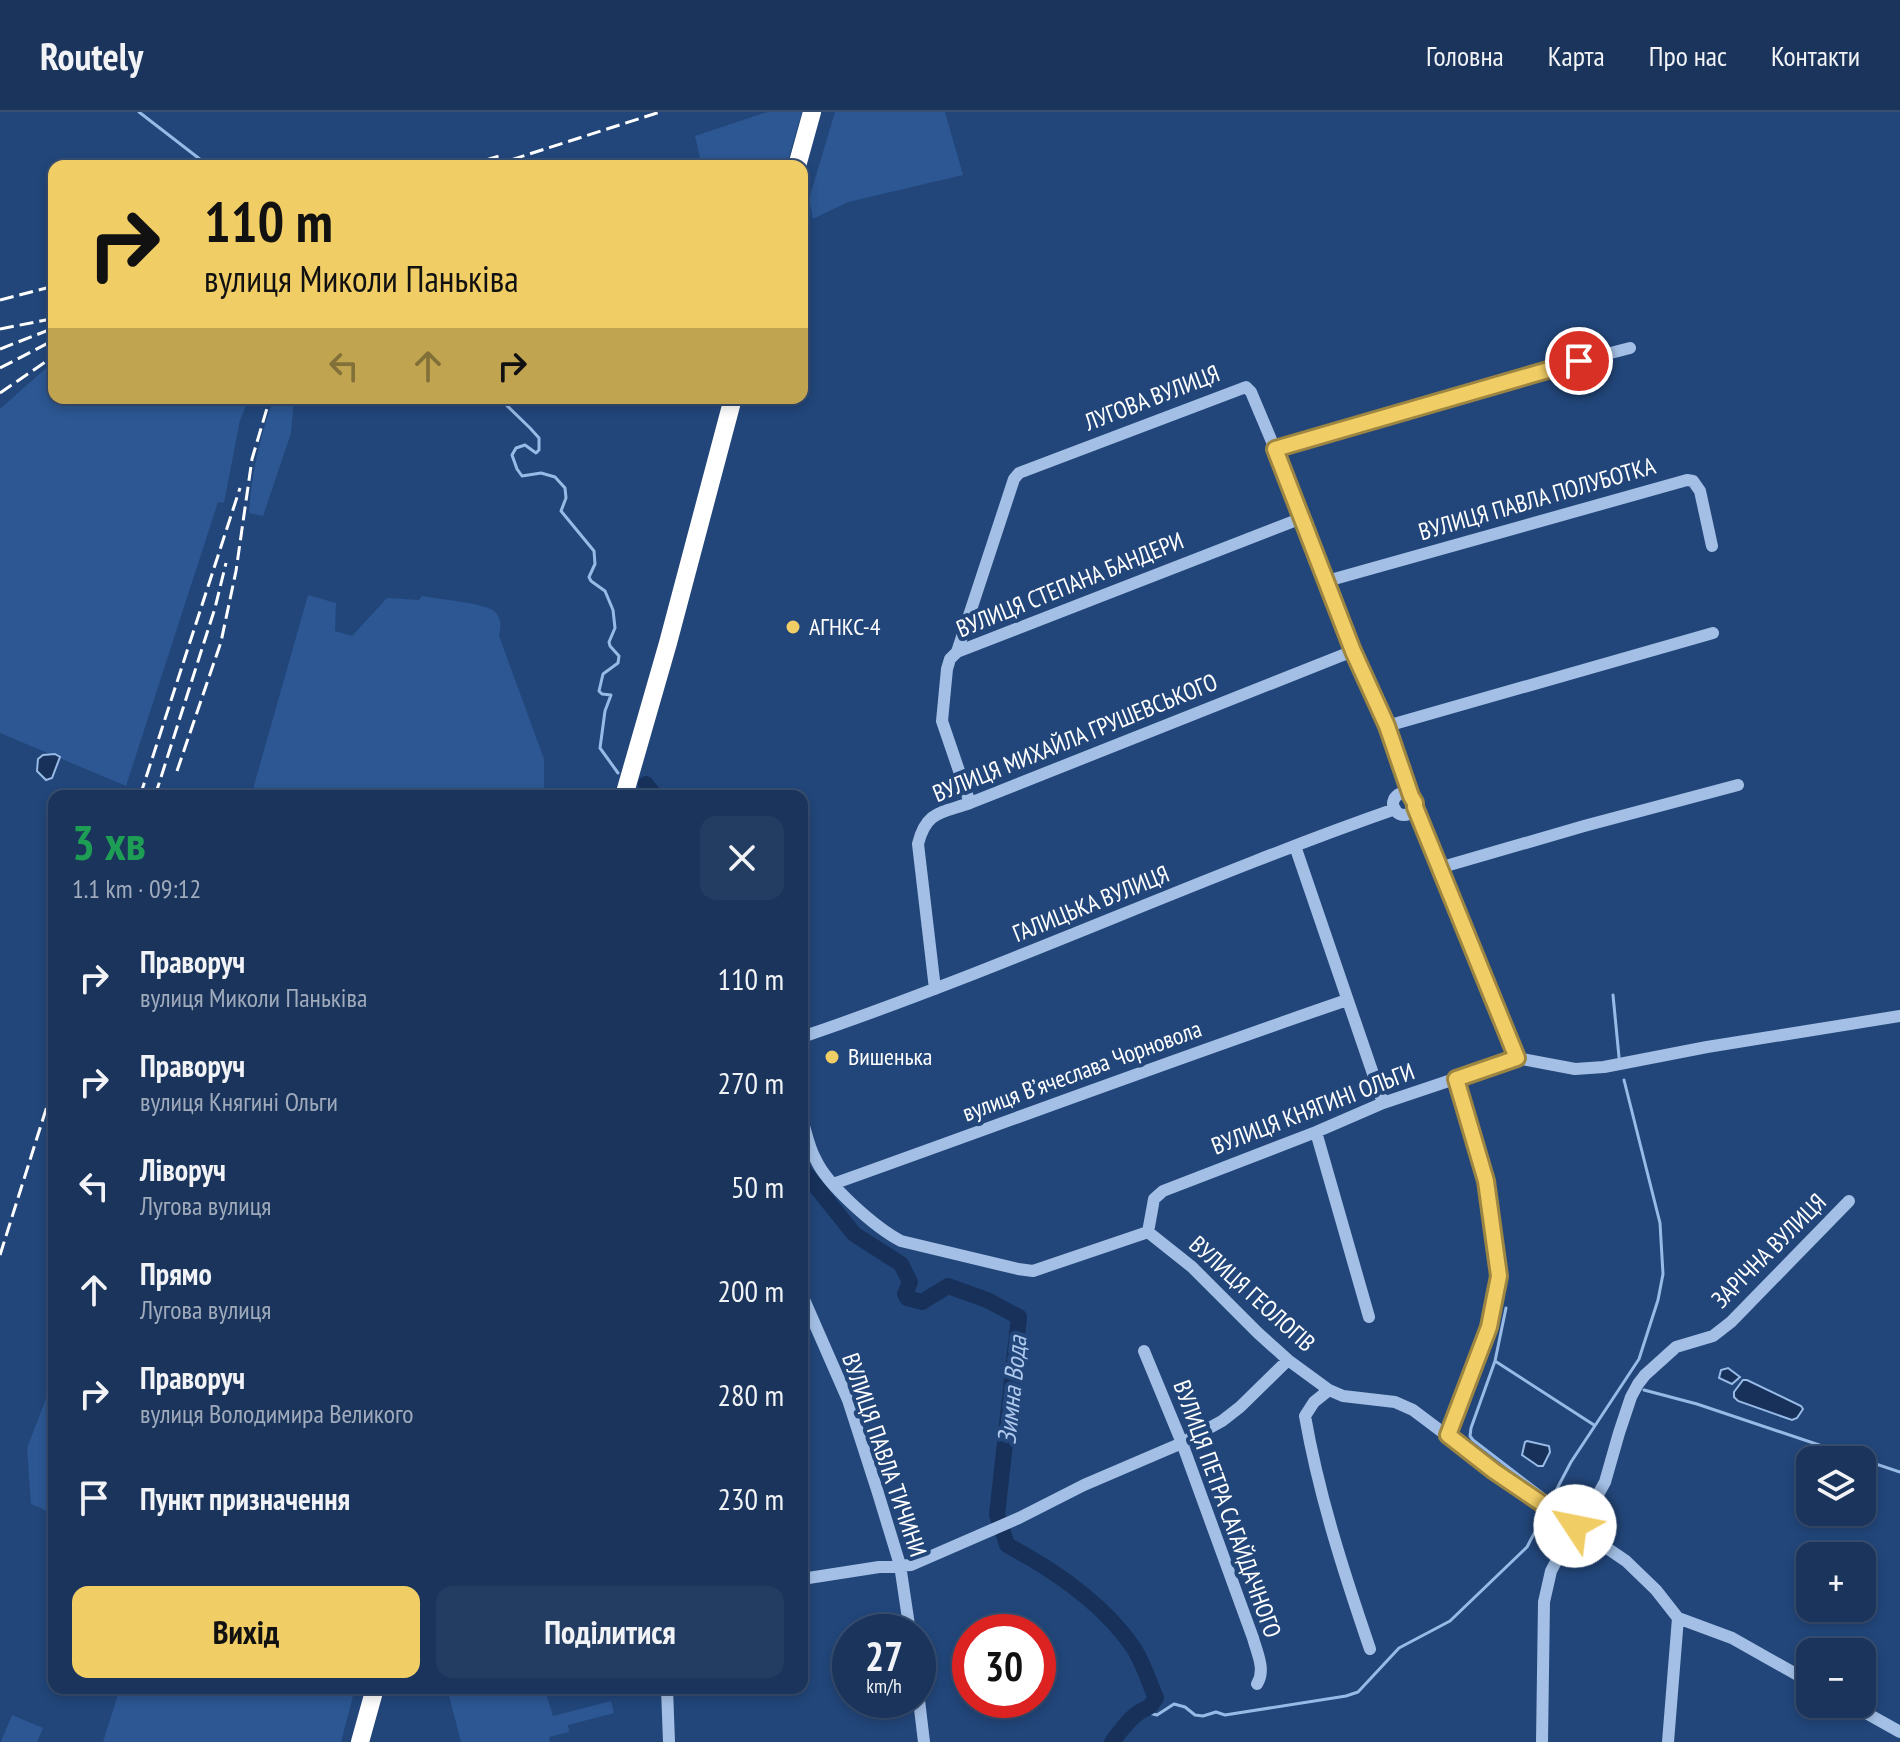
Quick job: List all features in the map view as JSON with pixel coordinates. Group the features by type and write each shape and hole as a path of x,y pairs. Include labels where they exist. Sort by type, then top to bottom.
{"highway":[{"path":"799,160 812,112"},
{"path":"626,790 731,404"},
{"path":"360,1742 373,1694"}],"street":[{"path":"1275,449 1529,374 1630,348"},
{"name":"ЛУГОВА ВУЛИЦЯ","path":"957,652 1014,479 1019,473 1246,387 1251,392 1275,449 1353,651 1387,726 1413,802 1517,1058"},
{"name":"ВУЛИЦЯ ПАВЛА ПОЛУБОТКА","path":"1327,581 1687,480 1693,481 1700,491 1712,546"},
{"name":"ВУЛИЦЯ СТЕПАНА БАНДЕРИ","path":"970,803 942,721 947,669 950,659 957,652 1302,518"},
{"path":"1387,726 1713,633"},
{"name":"ВУЛИЦЯ МИХАЙЛА ГРУШЕВСЬКОГО","path":"935,989 918,844 925,824 933,816 1353,651"},
{"path":"1439,868 1738,785"},
{"name":"ГАЛИЦЬКА ВУЛИЦЯ","path":"808,1035 935,989 1395,809 1394,802 1399,795 1407,794 1413,802"},
{"path":"1295,846 1383,1103"},
{"name":"вулиця Вʼячеслава Чорновола","path":"833,1184 1347,1000"},
{"name":"ВУЛИЦЯ КНЯГИНІ ОЛЬГИ","path":"1148,1232 1154,1199 1163,1191 1383,1103 1517,1058 1587,1069 1900,1016"},
{"path":"1448,1435 1489,1327 1499,1276 1486,1181 1456,1079"},
{"path":"1316,1132 1369,1317"},
{"path":"808,1137 816,1161 833,1184 901,1241 1033,1271 1148,1232"},
{"name":"ЗАРІЧНА ВУЛИЦЯ","path":"1542,1742 1544,1602 1551,1571 1575,1526 1605,1482 1631,1397 1645,1375 1676,1347 1713,1336 1731,1322 1849,1201"},
{"name":"ВУЛИЦЯ ГЕОЛОГІВ","path":"1148,1232 1192,1267 1288,1360 1329,1390 1343,1396 1395,1402 1413,1410 1494,1471 1626,1561 1656,1590 1678,1618"},
{"name":"ВУЛИЦЯ ПАВЛА ТИЧИНИ","path":"808,1309 848,1400 900,1565 907,1614"},
{"name":"ВУЛИЦЯ ПЕТРА САГАЙДАЧНОГО","path":"1144,1351 1182,1443 1253,1638 1261,1666 1257,1684"},
{"path":"808,1578 911,1565 1019,1518 1084,1485 1182,1443 1222,1421 1288,1360"},
{"path":"1329,1390 1314,1402 1305,1416 1326,1510 1370,1649"},
{"path":"1668,1742 1678,1618 1732,1638 1796,1674"},
{"path":"667,1694 669,1742"},
{"path":"921,1718 924,1742"},
{"path":"1875,1718 1900,1732"}],"shaded area":[{"path":"767,112 802,112 788,160 701,160 695,136"},
{"path":"835,112 945,112 963,175 848,202 813,219 809,199"},
{"path":"48,366 48,404 247,404 240,420 224,503 218,502 126,786 0,733 0,409"},
{"path":"272,404 293,404 291,433 263,516 249,513 257,454"},
{"path":"308,595 336,603 335,631 352,636 387,598 419,600 422,596 489,608 497,614 500,620 499,636 544,759 544,790 253,790"},
{"path":"43,755 60,757 52,778 46,780 37,771 38,759"},
{"path":"1728,1368 1740,1377 1732,1384 1719,1378 1721,1370"},
{"path":"1743,1380 1803,1409 1792,1420 1738,1401 1734,1392"},
{"path":"47,1396 48,1511 31,1504 27,1448"},
{"path":"1527,1441 1549,1446 1550,1452 1543,1466 1522,1455"},
{"path":"118,1694 353,1694 341,1742 103,1742"},
{"path":"449,1694 546,1694 553,1716 611,1701 614,1713 568,1725 569,1732 549,1737 550,1742 461,1742"},
{"path":"12,1715 43,1728 37,1742 1,1742"}],"waterway":[{"path":"139,112 201,160"},
{"path":"505,404 539,438 536,453 525,445 516,448 512,455 517,469 522,476 541,473 555,477 565,488 566,498 561,511 594,551 595,564 589,577 605,591 613,610 615,628 609,642 619,656 618,663 603,674 599,691 611,695 605,711 600,748 618,773"},
{"name":"Зимна Вода","path":"646,784 650,790"},
{"path":"1613,995 1619,1057"},
{"path":"1550,1502 1571,1462 1639,1359 1663,1274 1660,1223 1624,1080"},
{"name":"Зимна Вода","path":"808,1176 854,1234 901,1264 910,1282 905,1294 907,1298 922,1302 948,1286 987,1300 1019,1317 997,1515 999,1521"},
{"path":"1506,1308 1495,1361 1470,1436 1550,1499"},
{"path":"1495,1361 1594,1425"},
{"path":"1644,1390 1697,1404 1900,1472"},
{"path":"1141,1711 1157,1715 1174,1704 1185,1707 1195,1715 1216,1712 1225,1715 1358,1692 1399,1648 1450,1621 1527,1547 1547,1509"},
{"name":"Зимна Вода","path":"1003,1532 1007,1545 1059,1576 1092,1602 1121,1631 1140,1659 1156,1698 1129,1721 1112,1742"}],"railway":[{"path":"511,160 660,112"},
{"path":"486,160 502,155"},
{"path":"0,300 48,288"},
{"path":"0,329 48,320"},
{"path":"0,349 48,330"},
{"path":"0,368 48,343"},
{"path":"0,393 48,360"},
{"path":"177,771 221,642 236,571 252,459 268,404"},
{"path":"142,790 240,488"},
{"path":"157,790 215,608 226,563"},
{"path":"0,1255 48,1103"}],"place":[{"name":"АГНКС-4","path":"793,627"},
{"name":"Вишенька","path":"832,1057"}],"route":[{"path":"1575,1526 1494,1471 1448,1435 1489,1327 1499,1276 1486,1181 1456,1079 1517,1058 1275,449 1579,361"}]}
